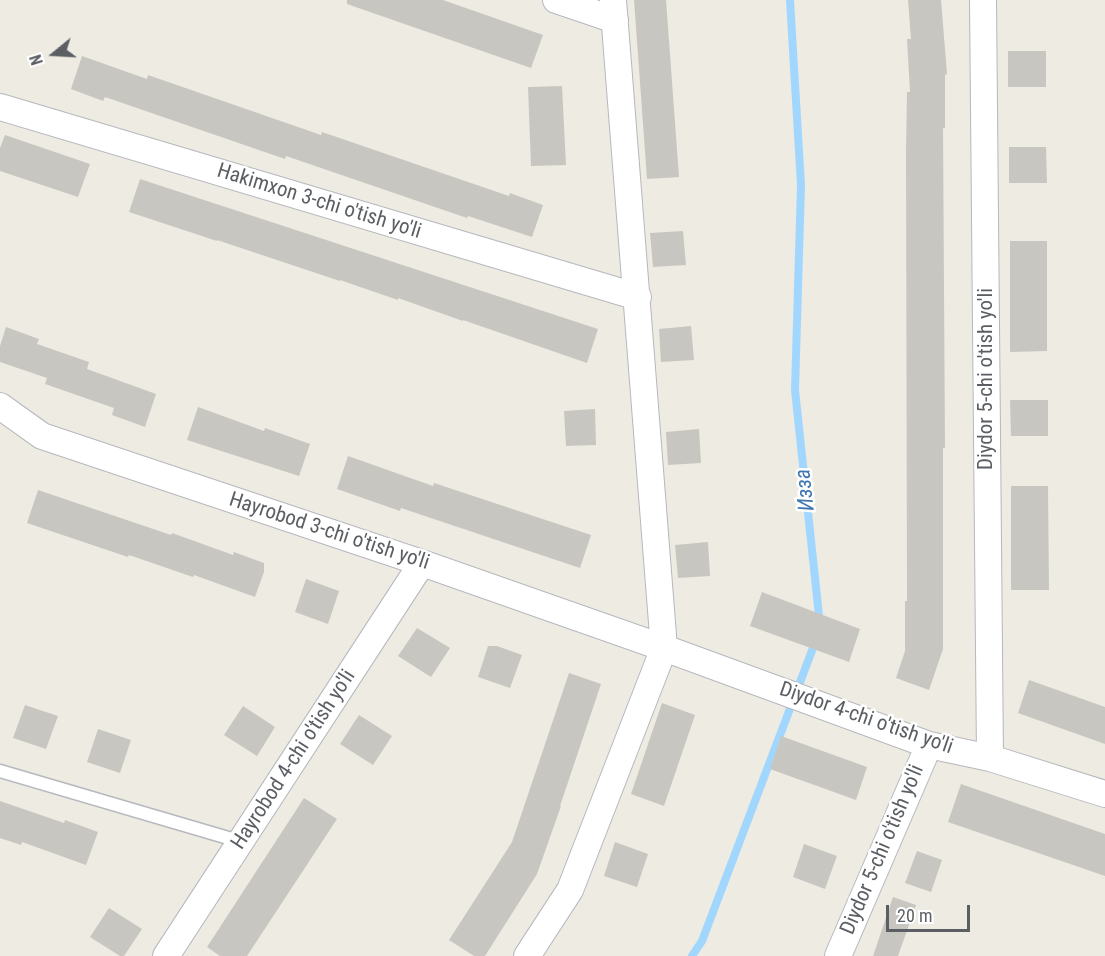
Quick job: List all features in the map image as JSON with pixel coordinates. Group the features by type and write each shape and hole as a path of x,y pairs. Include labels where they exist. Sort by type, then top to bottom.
{"street":[{"path":"526,956 570,890 664,648 614,10 556,0"},
{"name":"Diydor 5-chi o'tish yo'li","path":"987,1 990,758"},
{"name":"Hakimxon 3-chi o'tish yo'li","path":"0,107 638,297"},
{"name":"Hayrobod 3-chi o'tish yo'li","path":"0,406 42,436 422,563 664,648"},
{"name":"Hayrobod 4-chi o'tish yo'li","path":"166,956 422,563"},
{"name":"Diydor 4-chi o'tish yo'li","path":"664,648 928,745 990,758 1105,794"},
{"name":"Diydor 5-chi o'tish yo'li","path":"838,956 928,745"}],"lane":[{"path":"0,771 242,842"}],"building":[{"path":"347,0 443,0 543,35 531,68 347,4"},
{"path":"634,0 666,0 679,177 647,179"},
{"path":"908,0 941,0 947,74 945,75 945,128 943,128 945,448 943,448 943,649 929,690 896,678 905,651 905,601 907,601 906,151 907,92 910,92 907,39 911,39"},
{"path":"1008,51 1046,51 1046,87 1008,87"},
{"path":"82,56 147,79 148,75 321,135 322,132 509,196 510,193 543,205 532,237 468,216 467,218 286,156 285,159 105,97 103,101 71,89"},
{"path":"562,86 566,165 531,166 528,87"},
{"path":"5,135 90,164 78,197 0,171 0,148"},
{"path":"1009,147 1046,147 1047,183 1009,183"},
{"path":"140,179 598,329 587,363 398,298 398,300 129,212"},
{"path":"683,231 686,265 653,267 650,233"},
{"path":"1010,241 1047,241 1047,351 1010,352"},
{"path":"691,326 694,360 661,362 659,329"},
{"path":"6,327 39,339 37,344 89,362 87,369 156,394 145,427 112,415 114,408 45,384 47,378 0,362 0,346"},
{"path":"1010,400 1048,400 1048,436 1011,436"},
{"path":"198,407 264,431 265,428 310,444 299,476 187,440"},
{"path":"595,409 596,445 566,446 564,411"},
{"path":"699,429 701,463 668,465 666,432"},
{"path":"348,456 433,486 434,483 591,535 580,568 337,489"},
{"path":"1011,486 1048,486 1049,590 1011,590"},
{"path":"38,490 171,535 172,533 233,555 234,552 264,563 264,572 255,597 194,575 193,577 129,555 128,557 27,523"},
{"path":"708,542 710,576 678,578 675,545"},
{"path":"306,579 339,591 328,624 295,612"},
{"path":"762,592 860,629 849,662 750,626"},
{"path":"417,628 450,648 431,677 398,656"},
{"path":"488,646 497,646 522,655 510,688 478,677"},
{"path":"569,673 601,684 561,806 537,874 485,956 474,956 449,940 512,842"},
{"path":"1029,680 1105,707 1105,744 1018,713"},
{"path":"662,703 695,715 664,806 631,794"},
{"path":"25,705 58,716 46,749 13,738"},
{"path":"243,706 275,727 257,756 224,735"},
{"path":"359,715 392,736 373,765 340,744"},
{"path":"98,729 131,740 120,773 87,762"},
{"path":"781,736 867,767 856,800 770,769"},
{"path":"961,784 1105,834 1105,876 948,822"},
{"path":"304,798 337,819 247,956 220,956 207,947"},
{"path":"0,801 98,832 86,865 22,842 21,845 0,838"},
{"path":"615,842 648,854 637,887 604,876"},
{"path":"804,844 837,856 825,889 793,877"},
{"path":"917,851 942,860 931,892 905,883"},
{"path":"893,897 916,905 898,956 873,956"},
{"path":"109,908 142,929 124,956 120,956 90,937"}],"waterway":[{"name":"Изза","path":"790,0 801,185 795,390 820,625"},
{"name":"Изза","path":"692,956 702,941 816,640"}]}
